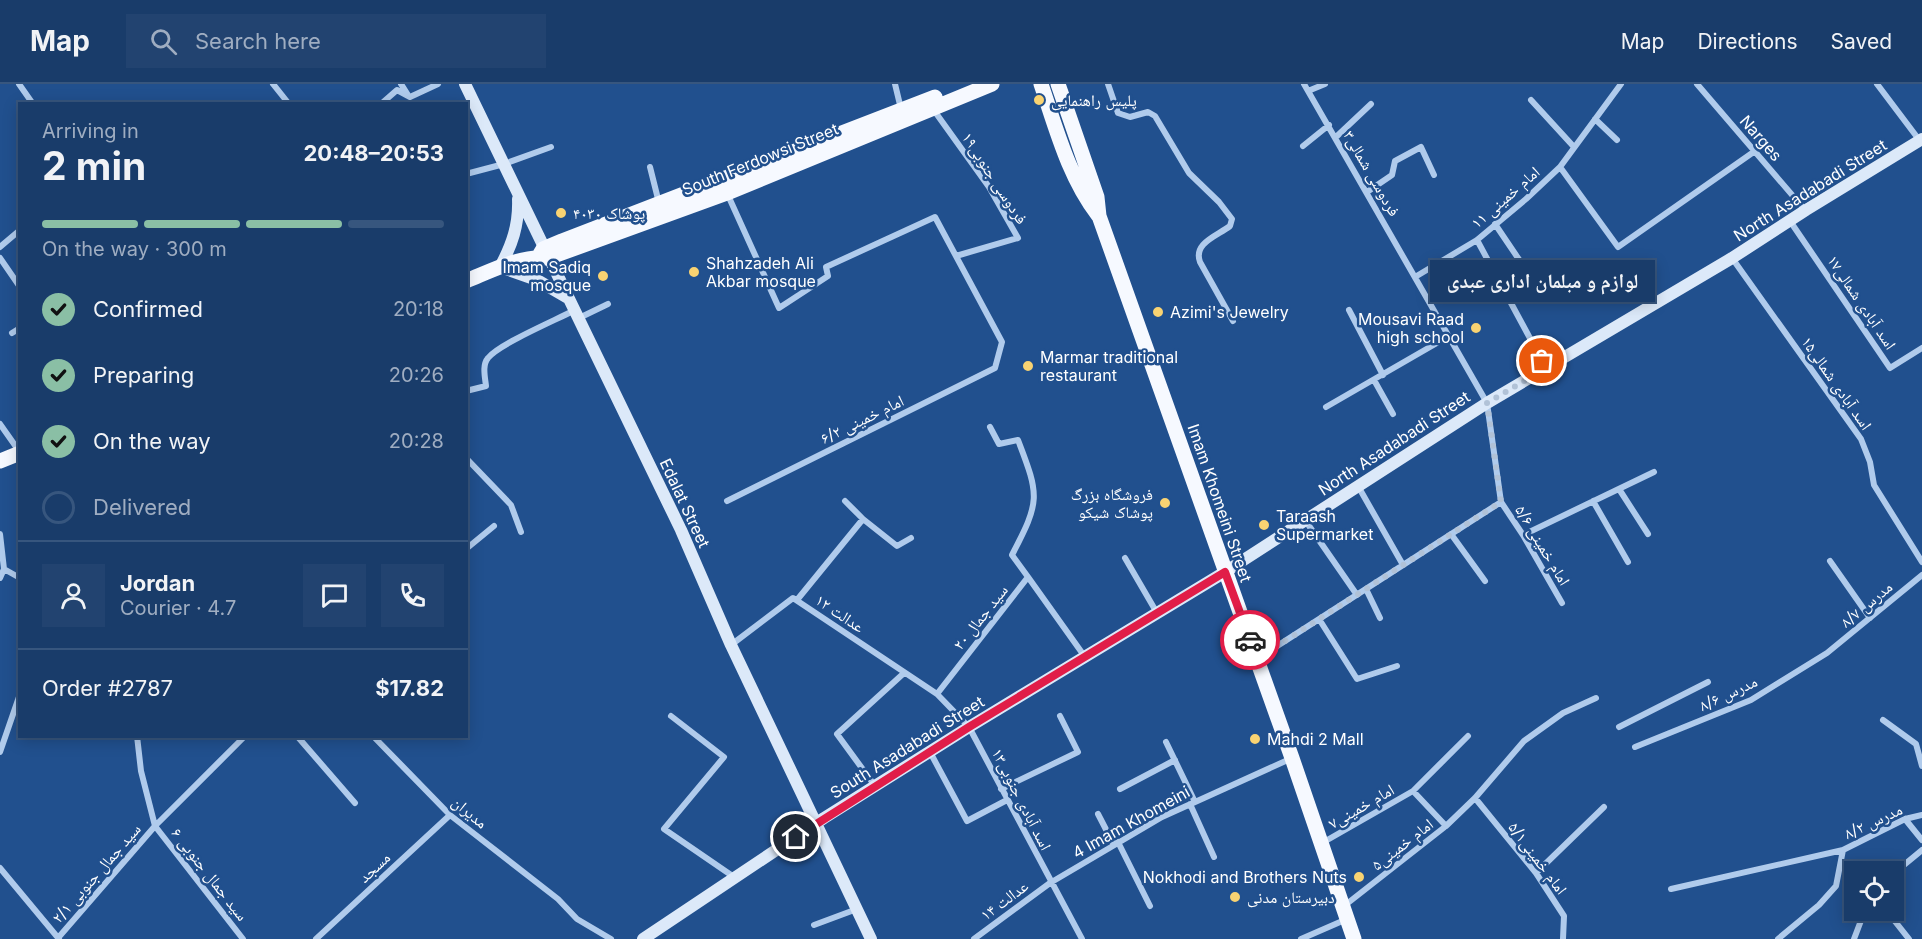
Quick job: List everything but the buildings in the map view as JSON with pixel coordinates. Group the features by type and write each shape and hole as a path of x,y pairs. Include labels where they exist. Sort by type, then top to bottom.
{"main road":[{"name":"Edalat Street","path":"465,84 517,192 543,255 575,309 681,530 731,645 870,938"},
{"name":"South Ferdowsi Street","path":"543,255 659,203 965,84"},
{"name":"South Ferdowsi Street","path":"468,279 727,193 992,84"},
{"name":"Imam Khomeini Street","path":"1041,84 1073,174 1088,202 1099,216"},
{"name":"Imam Khomeini Street","path":"1058,84 1097,197 1099,216 1354,939"},
{"name":"North Asadabadi Street","path":"1225,572 1487,403 1732,258 1806,210 1921,141"},
{"path":"517,192 519,212 516,231 510,250 500,267 537,280 575,309"},
{"path":"0,461 18,453"},
{"name":"South Asadabadi Street","path":"643,939 875,786 1225,572"}],"street":[{"path":"19,84 32,102"},
{"path":"273,84 287,102"},
{"path":"401,84 410,98"},
{"path":"410,98 438,84"},
{"path":"895,84 902,110"},
{"path":"1108,84 1118,113 1130,117 1148,112 1155,117 1189,173 1220,202 1232,219 1230,226 1201,246 1198,254 1233,321"},
{"name":"فردوسی شمالی۳","path":"1304,84 1487,403"},
{"path":"1308,91 1325,84"},
{"name":"امام خمینی ۱۱","path":"1416,277 1477,240 1560,167 1621,84"},
{"name":"Narges","path":"1697,84 1806,210"},
{"path":"1877,84 1921,141"},
{"path":"383,102 397,90 410,98"},
{"path":"1531,100 1574,147"},
{"path":"1336,138 1371,104"},
{"name":"فردوسی جنوبی۱۹","path":"932,109 989,187 1018,238 956,256"},
{"path":"1595,119 1617,140"},
{"path":"1303,146 1329,125"},
{"path":"468,173 504,164 550,147"},
{"path":"1367,192 1392,175 1395,161 1421,147 1434,175"},
{"path":"1560,167 1618,247 1755,152"},
{"path":"650,166 659,203"},
{"path":"727,193 779,308 828,276 826,267 935,217 956,256"},
{"name":"اسد آبادی شمالی۱۷","path":"1790,221 1890,368 1922,348"},
{"path":"1495,224 1520,261"},
{"path":"0,247 18,232"},
{"path":"1477,240 1546,368"},
{"name":"امام خمینی ۶/۲","path":"727,501 995,368 1002,342 956,256"},
{"path":"0,258 18,284"},
{"name":"اسد آبادی شمالی۱۵","path":"1732,258 1861,439 1870,462 1874,485 1922,562"},
{"path":"468,390 486,386 484,368 486,359 500,348 575,309 608,304"},
{"path":"1349,310 1383,375"},
{"path":"12,333 18,329"},
{"path":"1326,408 1449,336"},
{"path":"1374,380 1393,414"},
{"path":"1257,659 1501,502 1487,403"},
{"path":"0,424 18,449"},
{"path":"990,427 999,444 1018,440 1031,474 1036,496 1031,519 1012,555 1028,577"},
{"path":"468,460 511,505 521,532"},
{"path":"1523,535 1654,472"},
{"path":"1358,486 1403,565"},
{"path":"1619,489 1648,534"},
{"path":"845,501 863,519 897,546 911,538"},
{"path":"1593,501 1628,562"},
{"name":"امام خمینی ۵/۶","path":"1501,502 1562,603"},
{"path":"797,600 863,519"},
{"path":"1305,520 1358,594"},
{"path":"468,547 494,526"},
{"path":"0,534 4,569 0,578"},
{"path":"1451,534 1485,581"},
{"path":"1125,558 1157,613"},
{"path":"1830,561 1870,618"},
{"path":"4,569 18,577"},
{"name":"مدرس ۸/۷","path":"1827,653 1922,575"},
{"name":"سید جمال ۲۰","path":"937,694 1028,577 1085,657"},
{"path":"1366,589 1380,618"},
{"name":"عدالت ۱۲","path":"731,645 793,598 937,694"},
{"path":"1319,619 1357,679 1396,666"},
{"name":"مدرس ۸/۶","path":"1635,747 1751,700 1827,653"},
{"path":"875,786 837,734 904,673"},
{"path":"1619,727 1708,682"},
{"name":"اسد آبادی جنوبی۱۳","path":"937,694 969,727 1050,883 1082,939"},
{"name":"امام خمینی۵","path":"1301,939 1345,913 1446,826 1524,741 1563,713 1596,698"},
{"path":"0,752 18,700"},
{"path":"671,716 724,757 664,829 735,878"},
{"path":"1001,789 1078,752 1060,716"},
{"path":"1883,720 1916,744 1922,766"},
{"name":"امام خمینی۷","path":"1321,843 1413,791 1468,736"},
{"path":"137,738 141,771 155,826"},
{"name":"سید جمال جنوبی ۲/۱","path":"58,939 155,826 243,738"},
{"path":"299,738 355,803"},
{"name":"مدیران","path":"375,738 450,814 558,899 577,919 610,939"},
{"path":"1166,742 1214,857"},
{"path":"930,752 967,821 1007,800"},
{"name":"4 Imam Khomeini","path":"1050,883 1162,817 1292,758"},
{"path":"1120,789 1175,760"},
{"name":"امام خمینی۷","path":"1413,791 1446,826"},
{"name":"امام خمینی۵/۱","path":"1474,798 1536,873 1564,916 1563,939"},
{"path":"1536,873 1604,807"},
{"name":"مسجد","path":"316,939 450,814"},
{"path":"1098,814 1150,906"},
{"name":"مدرس ۸/۲","path":"1778,939 1819,904 1836,886 1843,850 1905,819 1922,815"},
{"path":"1905,819 1922,840"},
{"name":"سید جمال جنوبی ۶","path":"155,826 243,939"},
{"path":"1671,889 1843,850"},
{"path":"1904,865 1922,850"},
{"path":"0,868 58,939"},
{"name":"عدالت ۱۴","path":"974,939 1050,883"},
{"path":"814,925 857,909"},
{"path":"1854,939 1860,921"},
{"path":"1895,921 1909,939"}],"way so far":[{"path":"1250,640 1257,659 1501,502 1487,403 1546,368 1542,361"}],"place":[{"name":"پلیس راهنمایی","path":"1039,100"},
{"name":"پوشاک ۴۰۳۰","path":"561,213"},
{"name":"Shahzadeh Ali Akbar mosque","path":"694,272"},
{"name":"Imam Sadiq mosque","path":"603,276"},
{"name":"Azimi's Jewelry","path":"1158,312"},
{"name":"Mousavi Raad high school","path":"1476,328"},
{"name":"لوازم و مبلمان اداری عبدی","path":"1542,361"},
{"name":"Marmar traditional restaurant","path":"1028,366"},
{"name":"فروشگاه بزرگ پوشاک شیکو","path":"1165,503"},
{"name":"Taraash Supermarket","path":"1264,525"},
{"name":"Mahdi 2 Mall","path":"1255,739"},
{"name":"Nokhodi and Brothers Nuts","path":"1359,877"},
{"name":"دبیرستان مدنی","path":"1235,897"}],"route":[{"path":"796,837 969,727 1225,572 1250,640"}]}
